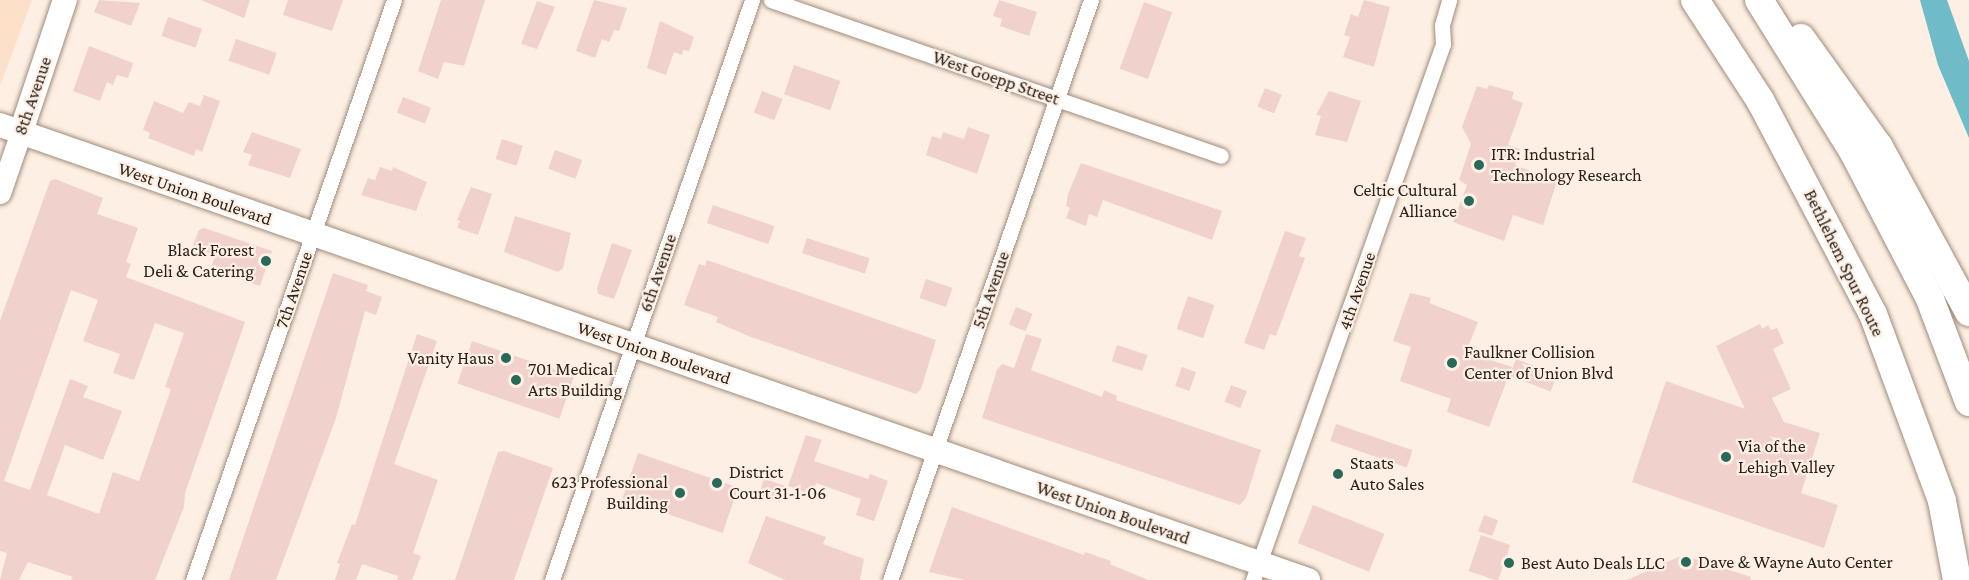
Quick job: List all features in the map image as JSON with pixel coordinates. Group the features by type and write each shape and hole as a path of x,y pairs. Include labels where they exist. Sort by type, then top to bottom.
{"highway":[{"name":"Bethlehem Spur Route","path":"1695,0 1760,100 1873,314 1942,501 1955,580"},
{"path":"1759,0 1853,151 1930,298 1969,402"},
{"path":"1772,0 1879,147 1969,312"}],"main road":[{"name":"8th Avenue","path":"0,193 10,128 65,0"},
{"name":"West Union Boulevard","path":"10,128 935,451 1256,572 1308,580"}],"street":[{"name":"7th Avenue","path":"193,580 394,0"},
{"name":"6th Avenue","path":"552,580 752,0"},
{"name":"West Goepp Street","path":"771,0 1221,156"},
{"name":"5th Avenue","path":"890,580 1091,0"},
{"name":"4th Avenue","path":"1256,572 1443,44 1442,25 1449,0"}],"shaded area":[{"path":"0,0 32,0 0,86"}],"water":[{"path":"1920,0 1947,0 1969,61 1969,138 1938,65"}],"building":[{"path":"99,0 140,3 131,26 94,12"},
{"path":"201,0 250,0 244,18"},
{"path":"288,0 343,0 332,31 283,15"},
{"path":"441,0 485,0 464,66 444,62 438,79 418,71"},
{"path":"594,0 627,8 619,31 614,30 609,42 602,39 595,58 576,51"},
{"path":"999,0 1037,12 1029,36 1000,26 1002,19 993,16"},
{"path":"1364,0 1390,7 1374,67 1343,57 1350,37 1344,35 1351,14 1358,17"},
{"path":"537,1 555,7 537,49 521,44"},
{"path":"1144,2 1172,12 1148,79 1120,69"},
{"path":"168,17 202,29 196,48 161,36"},
{"path":"660,21 694,37 689,51 683,50 682,55 674,52 666,75 647,68"},
{"path":"236,39 277,53 269,75 229,61"},
{"path":"89,46 133,63 128,78 117,75 113,85 107,82 100,101 73,91"},
{"path":"794,65 840,81 830,110 784,94"},
{"path":"1489,85 1514,92 1512,99 1523,103 1508,145 1520,149 1515,165 1557,181 1543,225 1513,215 1504,241 1453,222 1467,185 1459,180 1471,144 1462,127 1477,86 1487,89"},
{"path":"1265,88 1282,95 1274,113 1258,107"},
{"path":"762,91 783,99 774,120 754,112"},
{"path":"1329,91 1361,101 1347,142 1315,135 1321,116 1316,115"},
{"path":"204,95 220,101 202,152 196,149 194,156 148,138 150,133 143,130 154,101 183,113 189,102 200,106"},
{"path":"403,97 431,108 425,124 397,113"},
{"path":"968,127 990,135 977,174 926,155 932,136 941,139 943,132 964,139"},
{"path":"252,132 301,149 290,178 248,165 252,155 243,152"},
{"path":"502,139 523,146 516,166 496,159"},
{"path":"555,150 582,160 575,179 548,169"},
{"path":"1081,163 1222,211 1212,240 1103,200 1097,217 1089,214 1086,226 1066,218 1070,208 1066,206 1068,194"},
{"path":"380,167 392,171 393,167 427,182 416,211 361,195 368,178 375,180"},
{"path":"55,179 103,198 97,214 138,228 126,262 131,264 126,277 245,322 185,493 184,507 155,580 71,580 73,577 28,562 19,580 0,580 7,553 0,551 0,321 50,181","holes":["71,290 98,300 83,341 120,354 113,373 134,380 155,323 184,333 165,387 171,389 139,481 113,472 99,514 47,495 65,445 103,460 122,411 83,397 88,386 70,379 30,490 4,481"]},
{"path":"471,187 492,194 478,235 457,228 460,221 457,220"},
{"path":"713,205 774,226 768,244 707,223"},
{"path":"515,216 571,233 563,268 558,272 504,252"},
{"path":"204,228 272,251 260,286 211,269 215,256 193,245 199,230"},
{"path":"1285,231 1306,238 1299,256 1305,258 1276,336 1270,334 1264,350 1244,343"},
{"path":"807,238 870,258 865,274 802,253"},
{"path":"612,243 632,250 614,299 598,294 597,288"},
{"path":"707,260 936,340 921,389 916,394 751,337 716,322 718,317 684,305 699,264 705,266"},
{"path":"333,273 368,285 366,291 382,297 376,315 365,311 336,418 276,580 229,580"},
{"path":"926,279 952,288 946,307 919,298"},
{"name":"Faulkner Collision Center of Union Blvd","path":"1410,293 1431,298 1429,303 1478,322 1466,352 1512,367 1489,427 1447,412 1451,399 1400,381 1411,347 1393,341"},
{"path":"1188,296 1214,305 1203,338 1177,329"},
{"path":"1016,307 1033,314 1026,331 1009,325"},
{"name":"Via of the Lehigh Valley","path":"1760,324 1762,329 1768,325 1771,330 1777,328 1784,343 1773,349 1791,389 1772,398 1784,422 1820,433 1801,493 1838,505 1824,548 1632,482 1666,381 1745,409 1716,346"},
{"path":"417,334 437,341 394,464 438,480 413,553 421,556 412,580 397,580 398,576 362,564 356,580 335,580 340,564 337,563 352,524 355,525"},
{"path":"1026,334 1042,339 1031,370 1102,397 1104,390 1117,396 1116,400 1261,450 1246,498 1240,505 982,418 997,370 1002,364 1014,368"},
{"name":"701 Medical Arts Building","path":"472,341 574,376 559,419 457,384"},
{"path":"1117,345 1147,355 1142,371 1112,361"},
{"path":"1516,359 1557,375 1551,392 1510,376"},
{"path":"1182,367 1196,372 1189,391 1175,386"},
{"path":"1231,385 1247,391 1240,408 1225,402"},
{"path":"1336,424 1413,450 1407,467 1330,441"},
{"path":"806,435 822,440 814,461 868,479 870,474 888,481 874,521 856,515 861,499 816,483 813,490 806,488 805,492 788,486"},
{"path":"504,451 553,468 514,580 455,580 498,452"},
{"name":"623 Professional Building","path":"638,453 738,488 723,533 622,498"},
{"path":"764,479 785,486 780,502 759,495"},
{"path":"1313,505 1384,534 1369,572 1298,543"},
{"path":"952,507 1084,555 1085,552 1111,561 1110,564 1148,580 965,580 929,572"},
{"path":"1484,515 1498,520 1492,536 1478,531"},
{"path":"766,516 826,537 823,544 864,559 860,580 785,580 748,563"},
{"path":"1481,535 1510,545 1498,580 1469,571"},
{"name":"Dave & Wayne Auto Center","path":"1683,555 1751,577 1750,580 1627,580"}],"place":[{"name":"ITR: Industrial Technology Research","path":"1479,165"},
{"name":"Celtic Cultural Alliance","path":"1469,201"},
{"name":"Black Forest Deli & Catering","path":"266,261"},
{"name":"Vanity Haus","path":"506,358"},
{"name":"Faulkner Collision Center of Union Blvd","path":"1452,363"},
{"name":"701 Medical Arts Building","path":"516,380"},
{"name":"Via of the Lehigh Valley","path":"1726,457"},
{"name":"Staats Auto Sales","path":"1338,474"},
{"name":"District Court 31-1-06","path":"717,483"},
{"name":"623 Professional Building","path":"680,493"},
{"name":"Dave & Wayne Auto Center","path":"1686,562"},
{"name":"Best Auto Deals LLC","path":"1509,563"}]}
